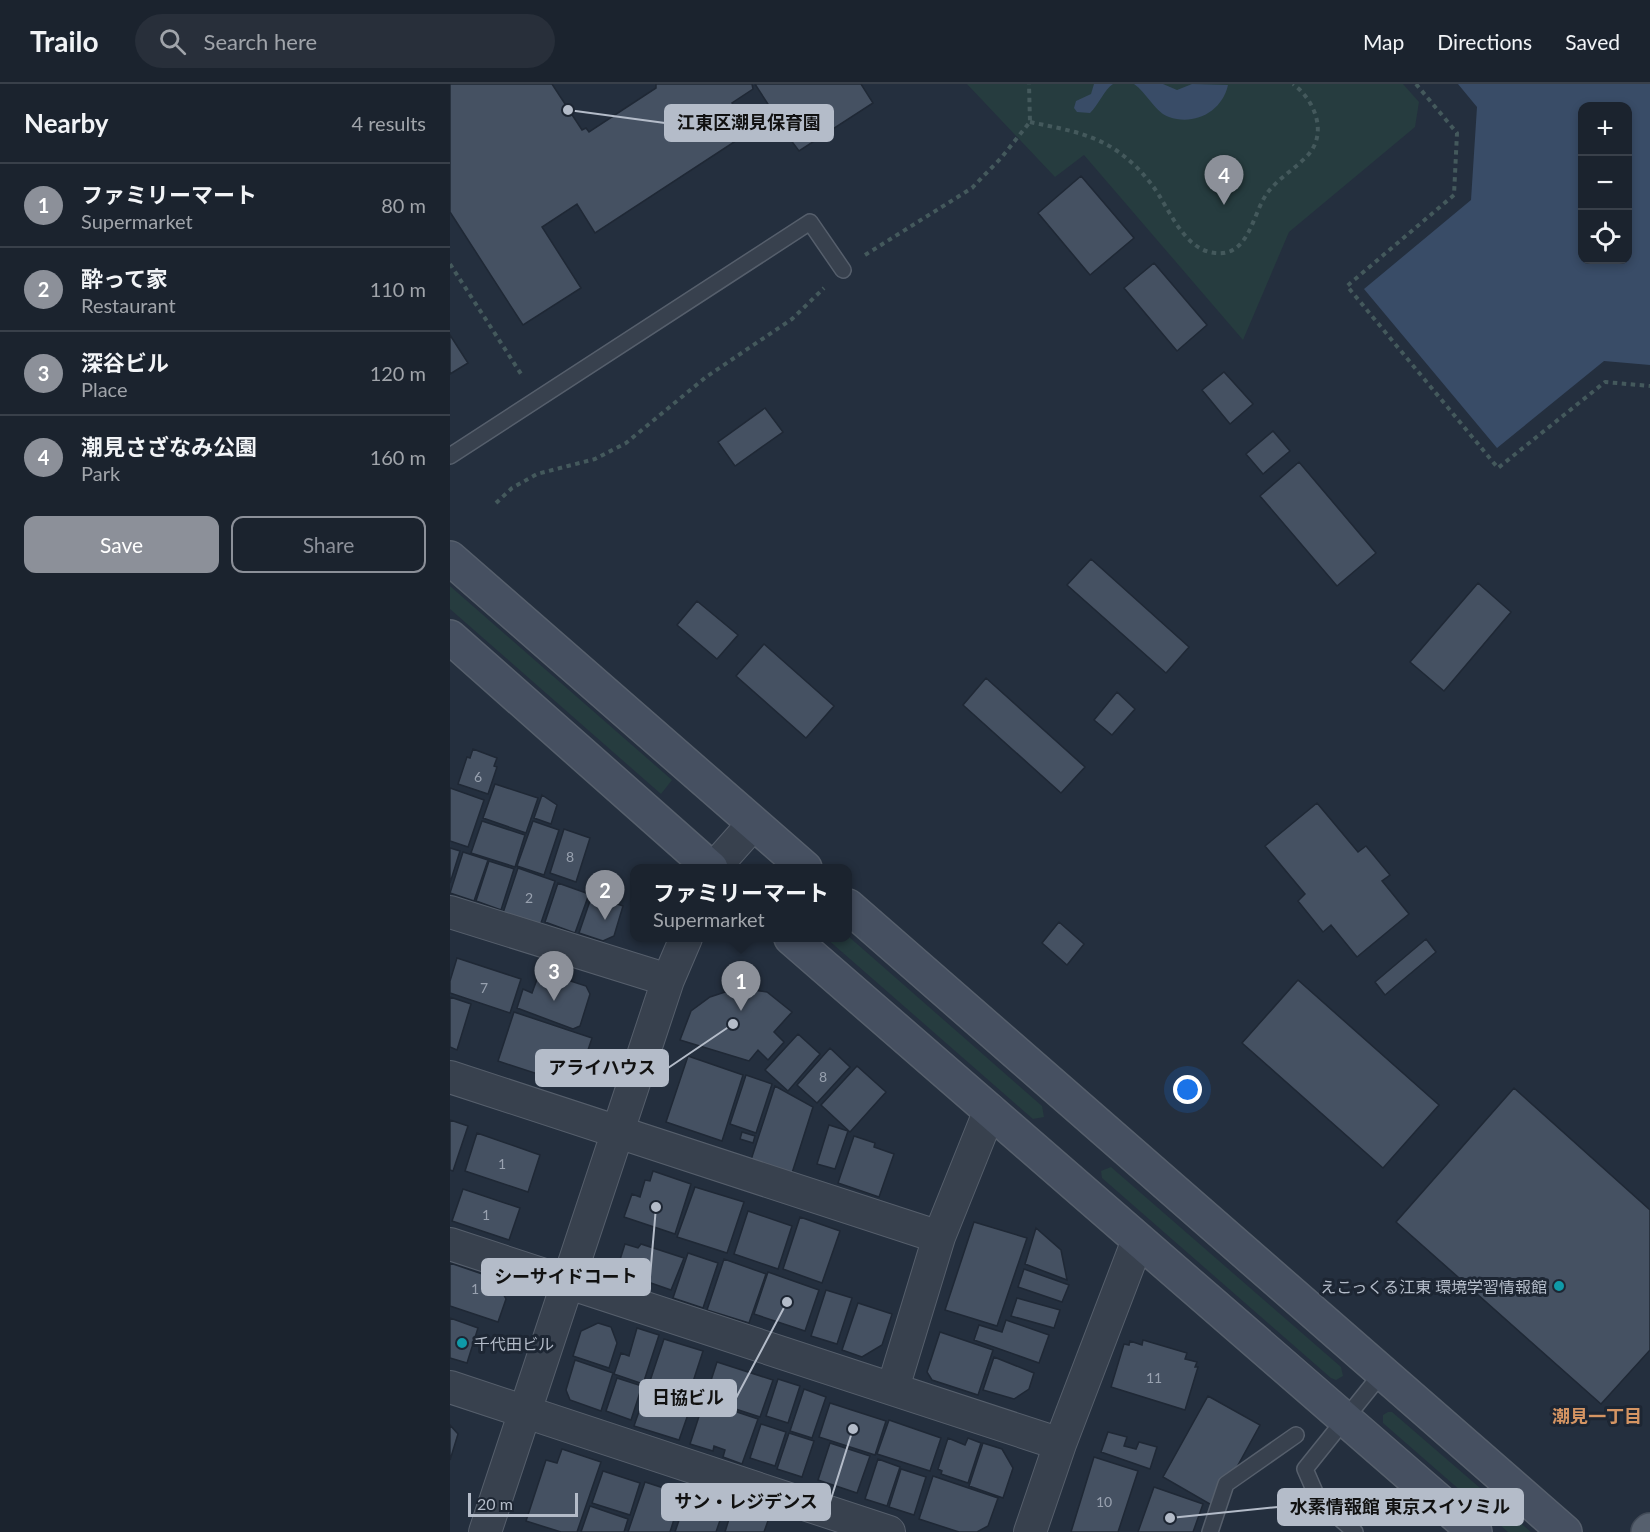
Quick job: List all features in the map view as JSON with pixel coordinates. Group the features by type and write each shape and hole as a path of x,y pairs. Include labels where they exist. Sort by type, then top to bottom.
{"street":[{"path":"450,558 800,864"},
{"path":"451,642 708,864"},
{"path":"717,864 753,824"},
{"path":"852,909 1565,1532"},
{"path":"450,912 668,980"},
{"path":"485,1532 668,980 684,942"},
{"path":"796,942 1475,1532"},
{"path":"450,1077 939,1237"},
{"path":"893,1388 939,1237 990,1110"},
{"path":"1030,1532 1060,1444 1138,1240"},
{"path":"450,1244 1060,1444"},
{"path":"450,1387 890,1532"}],"lane":[{"path":"450,456 810,222 843,270"},
{"path":"1355,1532 1318,1498 1305,1469 1382,1373"},
{"path":"1210,1532 1226,1484 1296,1435"}],"path":[{"path":"496,503 512,488 537,474 595,459 626,443 706,377 792,319 843,270 972,188 1001,158 1030,122 1029,84"},
{"path":"1030,122 1095,138 1119,152 1153,187 1168,211 1194,244 1214,253 1224,253 1243,243 1268,192 1312,149 1317,138 1316,114 1306,96 1293,84"},
{"path":"1416,84 1457,133 1454,195 1347,286 1498,468 1605,382 1650,386"},
{"path":"450,264 537,399"}],"green space":[{"path":"967,84 1403,84 1419,102 1415,127 1289,232 1243,340 1084,155 1055,177"},
{"path":"450,586 672,780 661,794 450,609"},
{"path":"852,940 1042,1106 1044,1117 1033,1119 831,942 852,942"},
{"path":"1111,1167 1341,1367 1343,1376 1336,1380 1331,1378 1102,1178 1101,1171"},
{"path":"1392,1412 1531,1532 1508,1532 1383,1423 1383,1415"}],"water":[{"path":"1094,84 1113,84 1090,113 1077,112 1074,108 1076,101 1091,94"},
{"path":"1134,84 1163,84 1177,90 1192,84 1228,85 1220,103 1206,114 1188,120 1164,115"},
{"path":"1458,84 1650,84 1650,365 1604,361 1497,448 1364,289 1471,200 1477,107"}],"building":[{"path":"450,84 552,84 582,130 586,128 589,132 656,88 656,84 752,84 753,89 732,103 751,131 595,233 577,204 542,227 581,288 523,325 450,212"},
{"path":"755,84 861,84 873,103 799,151 790,139 795,136 780,112 775,115"},
{"path":"1081,176 1134,238 1090,275 1038,213"},
{"path":"1154,263 1207,325 1177,351 1124,288"},
{"path":"450,335 468,363 450,374"},
{"path":"1224,372 1253,404 1230,424 1202,390"},
{"path":"765,408 783,432 735,466 718,442"},
{"path":"1273,431 1290,451 1263,474 1246,454"},
{"path":"1299,462 1376,553 1337,586 1260,496"},
{"path":"1091,559 1189,647 1166,673 1067,585"},
{"path":"1478,583 1511,612 1444,691 1410,662"},
{"path":"697,601 738,635 717,659 677,625"},
{"path":"764,644 834,706 806,738 736,676"},
{"path":"986,678 1085,767 1061,793 963,705"},
{"path":"1117,692 1135,709 1112,735 1094,720"},
{"path":"473,749 497,758 494,766 497,767 488,794 458,784 467,757 470,758"},
{"path":"495,784 538,798 526,833 483,818"},
{"path":"450,788 484,800 468,847 450,841"},
{"path":"542,795 557,805 551,824 534,818"},
{"path":"1317,803 1358,852 1366,846 1390,875 1382,881 1409,914 1357,957 1331,925 1323,932 1298,901 1305,894 1265,846"},
{"path":"482,821 525,835 515,867 471,853"},
{"path":"533,821 559,830 544,875 517,866"},
{"path":"564,829 590,838 576,882 550,873"},
{"path":"450,848 460,851 450,883"},
{"path":"463,852 488,860 474,901 450,893"},
{"path":"489,861 514,869 501,910 476,901"},
{"path":"518,868 555,881 540,926 503,913"},
{"path":"558,883 589,894 575,933 545,922"},
{"path":"592,895 623,906 614,936 603,941 579,933"},
{"path":"1059,922 1084,944 1067,965 1042,943"},
{"path":"1426,939 1436,952 1385,995 1375,982"},
{"path":"457,958 521,979 510,1013 450,993 450,981"},
{"path":"540,971 586,986 590,994 580,1026 573,1029 517,1008 523,989 532,993"},
{"path":"1298,980 1439,1105 1383,1168 1242,1043"},
{"path":"737,988 767,992 792,1012 774,1032 784,1042 768,1060 758,1050 749,1061 680,1040 691,1011 710,997"},
{"path":"450,997 471,1004 457,1050 450,1047"},
{"path":"514,1012 592,1038 583,1065 556,1080 498,1061"},
{"path":"798,1034 820,1054 788,1091 765,1070"},
{"path":"830,1048 850,1067 817,1103 797,1085"},
{"path":"688,1056 743,1075 722,1141 666,1122"},
{"path":"857,1066 886,1092 850,1132 821,1105"},
{"path":"746,1075 772,1084 756,1133 730,1124"},
{"path":"775,1086 813,1107 792,1173 751,1160"},
{"name":"えこっくる江東 環境学習情報館","path":"1514,1088 1650,1210 1650,1350 1601,1404 1396,1222"},
{"path":"450,1120 468,1126 453,1171 450,1170"},
{"path":"829,1125 848,1131 835,1169 817,1164"},
{"path":"742,1132 755,1136 753,1143 740,1139"},
{"path":"477,1133 540,1155 528,1192 465,1171"},
{"path":"854,1136 875,1143 874,1147 894,1154 879,1197 838,1183"},
{"path":"653,1171 691,1184 675,1234 624,1217 632,1194 640,1197 645,1180 650,1181"},
{"path":"695,1187 744,1202 727,1253 677,1237"},
{"path":"463,1189 520,1208 509,1240 452,1221"},
{"path":"748,1211 792,1226 778,1269 734,1254"},
{"path":"800,1217 840,1231 822,1283 783,1269"},
{"path":"974,1222 1027,1238 997,1326 945,1310"},
{"path":"1036,1228 1061,1250 1067,1280 1025,1264"},
{"path":"625,1244 638,1248 641,1244 684,1258 671,1290 622,1273 618,1266"},
{"path":"688,1253 718,1263 703,1308 673,1298"},
{"path":"724,1259 766,1274 749,1323 707,1310"},
{"path":"450,1263 494,1278 506,1299 498,1322 450,1306"},
{"path":"1024,1269 1069,1285 1062,1302 1018,1287"},
{"path":"768,1272 819,1290 805,1331 754,1314"},
{"path":"826,1290 852,1298 837,1344 811,1336"},
{"path":"1017,1298 1060,1310 1054,1328 1011,1316"},
{"path":"858,1303 892,1314 882,1345 862,1357 842,1350"},
{"name":"千代田ビル","path":"450,1318 478,1328 467,1363 450,1358"},
{"path":"1006,1320 1049,1335 1039,1363 974,1340 979,1325 1002,1332"},
{"path":"598,1323 611,1327 617,1343 609,1368 573,1356 581,1331"},
{"path":"637,1328 659,1335 643,1384 614,1374 621,1353 629,1356"},
{"path":"940,1332 993,1350 978,1395 932,1380 927,1372"},
{"path":"664,1339 703,1351 688,1397 649,1384"},
{"path":"1143,1340 1187,1353 1185,1359 1197,1362 1195,1367 1198,1367 1185,1410 1111,1387 1124,1344 1129,1345 1130,1341 1142,1345"},
{"path":"994,1357 1034,1373 1029,1389 1014,1399 983,1390"},
{"path":"575,1360 613,1373 601,1411 570,1400 566,1390"},
{"path":"717,1362 773,1380 760,1417 705,1399"},
{"path":"617,1378 642,1386 631,1420 606,1411"},
{"path":"778,1379 800,1386 788,1423 766,1416"},
{"path":"647,1388 692,1403 679,1440 634,1426"},
{"path":"804,1389 826,1397 812,1438 790,1431"},
{"path":"1208,1396 1260,1425 1215,1507 1163,1477"},
{"path":"704,1401 758,1419 742,1464 723,1457 725,1450 714,1446 713,1451 690,1444"},
{"path":"830,1403 886,1421 875,1455 819,1437"},
{"path":"889,1420 941,1438 930,1471 877,1454"},
{"path":"761,1424 786,1432 775,1466 750,1458"},
{"path":"450,1425 458,1434 450,1460"},
{"path":"1108,1432 1127,1437 1124,1446 1136,1449 1139,1442 1157,1447 1150,1469 1101,1452"},
{"path":"789,1433 814,1441 802,1477 777,1469"},
{"path":"948,1438 965,1445 968,1438 981,1443 968,1483 941,1474 942,1471 938,1469"},
{"path":"830,1443 870,1456 857,1493 818,1480"},
{"path":"983,1443 1002,1449 1013,1468 1003,1498 969,1486"},
{"path":"562,1449 601,1462 577,1532 561,1532 526,1521 546,1460 557,1463"},
{"path":"1094,1457 1138,1471 1118,1532 1071,1532"},
{"path":"878,1459 900,1467 887,1506 865,1499"},
{"path":"901,1469 926,1477 914,1515 889,1507"},
{"path":"603,1471 640,1483 630,1515 592,1503"},
{"path":"933,1476 998,1498 988,1526 977,1532 959,1532 919,1519"},
{"path":"645,1482 682,1494 670,1532 628,1532"},
{"path":"691,1485 728,1497 716,1532 675,1532"},
{"path":"1154,1487 1203,1504 1193,1532 1138,1532"},
{"path":"734,1503 770,1515 764,1532 725,1532"},
{"path":"590,1506 628,1519 624,1532 581,1532"}],"place":[{"name":"江東区潮見保育園","path":"568,110"},
{"name":"潮見さざなみ公園","path":"1224,205"},
{"name":"酔って家","path":"605,920"},
{"name":"深谷ビル","path":"554,1001"},
{"name":"ファミリーマート","path":"741,1011"},
{"name":"アライハウス","path":"733,1024"},
{"name":"シーサイドコート","path":"656,1207"},
{"name":"えこっくる江東 環境学習情報館","path":"1559,1286"},
{"name":"日協ビル","path":"787,1302"},
{"name":"千代田ビル","path":"462,1343"},
{"name":"サン・レジデンス","path":"853,1429"},
{"name":"水素情報館 東京スイソミル","path":"1170,1518"}],"district":[{"name":"潮見一丁目","path":"1597,1416"}]}
